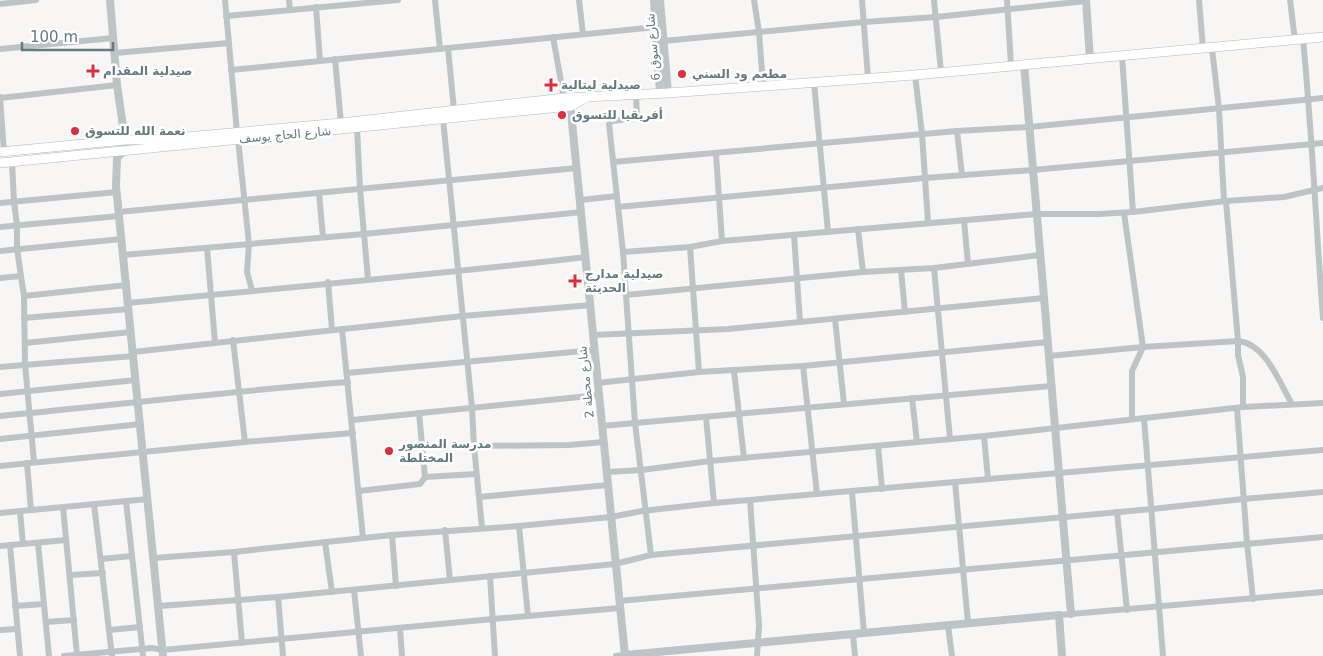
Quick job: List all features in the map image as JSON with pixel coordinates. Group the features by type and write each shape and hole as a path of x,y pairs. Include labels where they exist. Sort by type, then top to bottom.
{"main road":[{"path":"568,100 590,96 664,93 915,75 1323,37"},
{"name":"شارع الحاج يوسف","path":"0,164 341,122 568,100"},
{"name":"شارع الحاج يوسف","path":"2,152 125,140 238,136 357,128 443,119 568,100"}],"street":[{"path":"0,4 36,0"},
{"path":"110,0 117,85 125,140 124,150 117,158 117,192 163,653"},
{"path":"225,0 249,244 247,272 252,290"},
{"path":"289,0 290,9"},
{"path":"226,16 398,0"},
{"path":"435,0 440,49"},
{"path":"579,0 583,34"},
{"name":"شارع سوق 6","path":"654,0 664,93"},
{"name":"شارع سوق 6","path":"660,0 664,93"},
{"path":"754,0 759,32 763,86"},
{"path":"862,0 868,78"},
{"path":"934,0 941,72"},
{"path":"1007,0 1011,65"},
{"path":"1199,0 1219,109 1238,355 1243,377 1240,408 1240,457 1253,598"},
{"path":"1290,0 1308,99 1320,231 1323,317"},
{"path":"663,40 936,17 1086,1 1090,59"},
{"path":"316,7 320,61"},
{"path":"231,70 656,27"},
{"path":"553,37 568,100"},
{"path":"0,49 113,38"},
{"path":"115,53 229,43"},
{"path":"448,48 454,110"},
{"path":"1122,56 1133,212"},
{"path":"335,60 341,122"},
{"path":"1024,64 1071,614"},
{"path":"915,75 922,134 928,222"},
{"path":"814,83 828,232"},
{"path":"2,152 0,98 117,85"},
{"path":"636,94 637,118 612,121 609,124 623,252 635,423 651,554"},
{"path":"613,162 922,134 1029,127 1323,98"},
{"name":"شارع محطة 2","path":"568,100 591,304 622,656"},
{"path":"443,119 468,361 482,528"},
{"path":"357,128 368,279"},
{"path":"958,131 962,175"},
{"path":"618,206 1323,143"},
{"path":"716,154 722,241"},
{"path":"12,162 17,249 24,296 25,364 34,462"},
{"path":"0,227 244,200 577,168"},
{"path":"623,252 928,222 1037,214 1124,213 1225,201 1284,197 1323,188"},
{"path":"0,203 117,192"},
{"path":"319,193 323,237"},
{"path":"580,200 617,196"},
{"path":"123,255 454,226 582,212"},
{"path":"1124,213 1143,348 1132,371 1132,419"},
{"path":"964,220 968,264"},
{"path":"858,229 863,272"},
{"path":"794,235 800,322"},
{"path":"0,251 122,239"},
{"path":"690,246 699,372"},
{"path":"207,248 215,342"},
{"path":"626,295 863,272 934,268 1040,255"},
{"path":"24,318 211,294 328,282 459,272 586,257"},
{"path":"934,268 950,439"},
{"path":"901,270 904,312"},
{"path":"0,278 21,276"},
{"path":"328,282 332,330"},
{"path":"24,296 127,285"},
{"path":"593,335 696,331 1044,298"},
{"path":"0,367 133,354 233,340 591,304"},
{"path":"835,319 844,404"},
{"path":"342,329 363,538"},
{"path":"25,343 131,332"},
{"path":"233,340 245,442"},
{"path":"1049,356 1238,341 1252,344 1266,358 1292,404"},
{"path":"597,384 699,372 803,366 1048,342"},
{"path":"347,373 594,350"},
{"path":"803,366 816,494"},
{"path":"734,371 744,458"},
{"path":"0,394 136,380"},
{"path":"0,416 138,403 239,390 348,382"},
{"path":"602,426 1051,386"},
{"path":"352,420 599,395"},
{"path":"912,398 917,442"},
{"path":"606,472 984,436 1240,408 1323,403"},
{"path":"359,491 420,484 425,477 419,413"},
{"path":"706,417 714,503"},
{"path":"1144,418 1163,656"},
{"path":"0,439 141,424"},
{"path":"0,466 143,451 353,433"},
{"path":"984,436 988,479"},
{"path":"474,446 569,445 604,442"},
{"path":"878,446 882,489"},
{"path":"154,558 234,552 445,530 519,526 611,517 714,503 1323,450"},
{"path":"27,463 31,510"},
{"path":"425,477 476,474"},
{"path":"955,482 968,623"},
{"path":"479,497 608,485"},
{"path":"852,492 864,633"},
{"path":"159,606 354,590 615,564 651,554 1323,492"},
{"path":"0,513 148,499"},
{"path":"750,500 757,588 759,633 757,656"},
{"path":"126,501 143,653"},
{"path":"94,504 112,654"},
{"path":"64,507 77,655"},
{"path":"20,512 23,544"},
{"path":"1118,512 1127,610"},
{"path":"519,526 528,616"},
{"path":"445,530 450,580"},
{"path":"392,535 396,586"},
{"path":"64,656 143,653 157,648 163,653 281,639 528,616 757,588 1323,536"},
{"path":"0,546 66,540"},
{"path":"325,542 332,592"},
{"path":"38,543 49,656"},
{"path":"10,545 20,656"},
{"path":"234,552 242,643"},
{"path":"101,559 132,556"},
{"path":"70,575 103,573"},
{"path":"490,576 495,656"},
{"path":"354,590 361,656"},
{"path":"622,656 1323,592"},
{"path":"278,597 284,656"},
{"path":"15,606 44,604"},
{"path":"1059,615 1062,656"},
{"path":"46,622 74,620"},
{"path":"948,625 952,656"},
{"path":"109,630 140,627"},
{"path":"400,628 402,656"},
{"path":"0,630 17,629"},
{"path":"853,634 855,656"}],"place":[{"name":"صيدلية المقدام","path":"93,71"},
{"name":"مطعم ود السني","path":"682,74"},
{"name":"صيدلية ليتالية","path":"551,85"},
{"name":"أفريقيا للتسوق","path":"562,115"},
{"name":"نعمة الله للتسوق","path":"75,131"},
{"name":"صيدلية مدارج الحديثة","path":"575,281"},
{"name":"مدرسة المنصور المختلطة","path":"389,451"}]}
